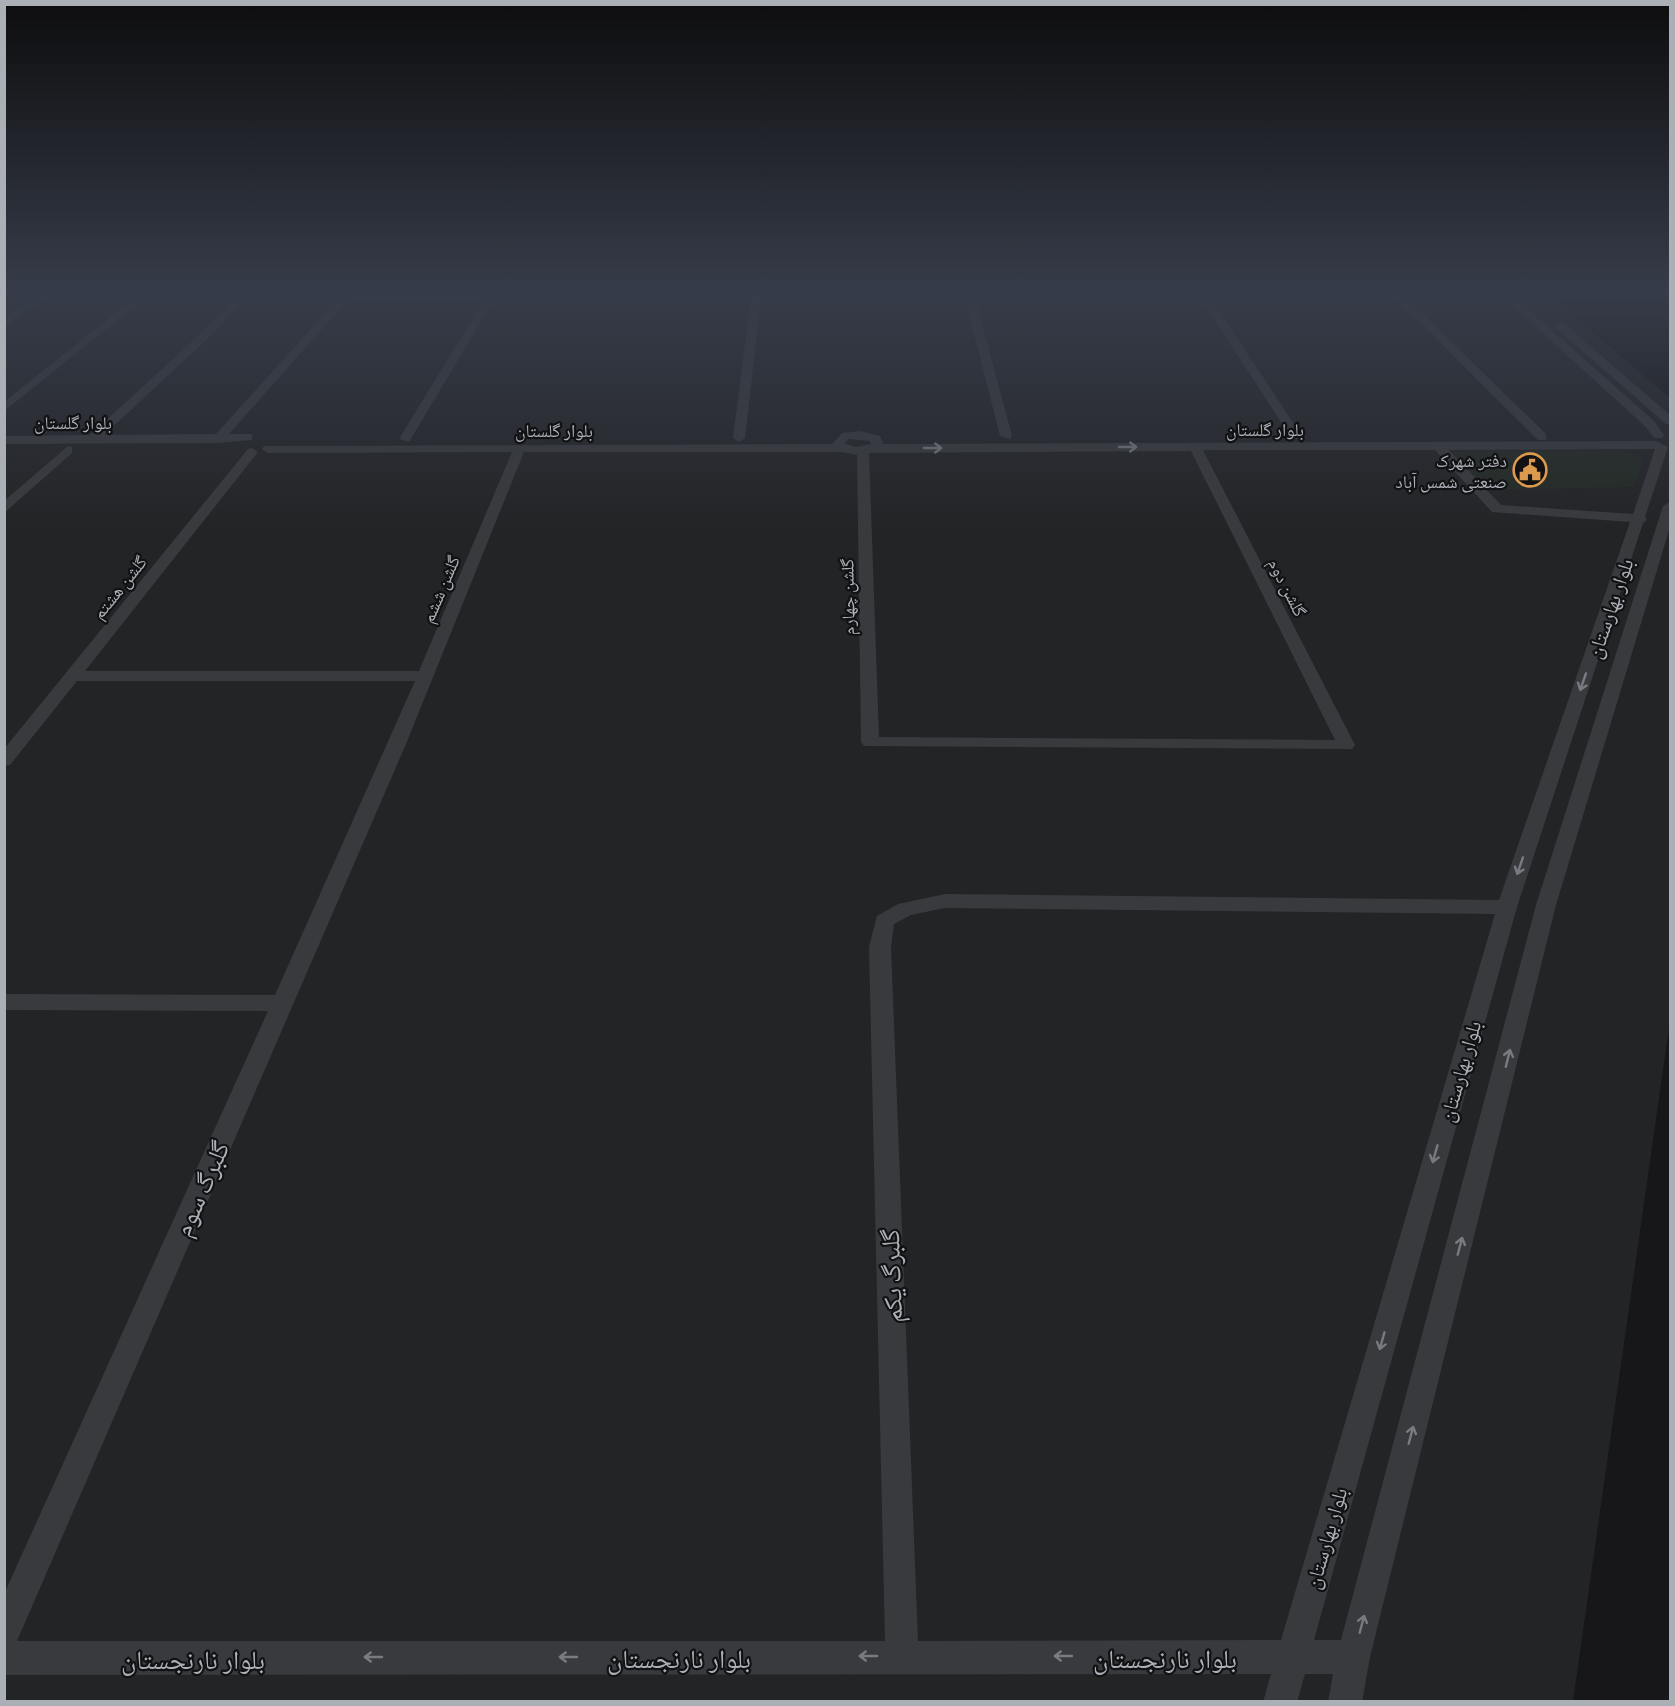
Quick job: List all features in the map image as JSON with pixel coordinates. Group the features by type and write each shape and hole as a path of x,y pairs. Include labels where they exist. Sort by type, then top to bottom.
{"street":[{"path":"4,408 51,370"},
{"path":"92,440 168,370"},
{"path":"218,440 281,370"},
{"path":"405,439 447,370"},
{"path":"740,438 748,370"},
{"path":"989,370 1006,436"},
{"path":"1252,370 1296,436"},
{"path":"1473,370 1542,437"},
{"path":"1589,370 1650,424 1661,444"},
{"path":"1611,370 1671,421"},
{"name":"بلوار گلستان","path":"870,445 1006,436 1542,437 1661,444"},
{"name":"بلوار گلستان","path":"4,450 234,450 234,444 261,441 405,439 740,438 841,443"},
{"name":"بلوار گلستان","path":"4,440 218,440 520,448 841,443"},
{"name":"گلشن هشتم","path":"10,754 261,441"},
{"name":"بلوار گلستان","path":"870,445 1439,446 1600,441 1620,445 1661,444"},
{"path":"841,443 870,445"},
{"name":"بلوار بهارستان","path":"1280,1701 1507,907 1640,520 1661,444"},
{"name":"گلشن چهارم","path":"870,445 870,742 1346,745"},
{"path":"1439,446 1497,508 1624,516 1640,520"},
{"name":"گلشن دوم","path":"1195,447 1346,745"},
{"name":"گلشن ششم","path":"397,744 520,448"},
{"path":"4,509 68,450"},
{"name":"بلوار بهارستان","path":"1345,1701 1353,1657 1546,905 1671,507"},
{"path":"73,676 425,675"},
{"name":"گلبرگ سوم","path":"4,1633 397,744"},
{"name":"گلبرگ یکم","path":"902,1656 880,947 884,921 905,909 945,901 1507,907"},
{"path":"4,1002 281,1003"},
{"name":"بلوار نارنجستان","path":"4,1658 1353,1657"}],"shaded area":[{"path":"5,370 1637,370 1670,398 1670,1021 1573,1701 5,1702"},
{"path":"1452,451 1624,451 1643,458 1634,487 1485,490"}],"place":[{"name":"دفتر شهرک صنعتی شمس آباد","path":"1530,470"}]}
